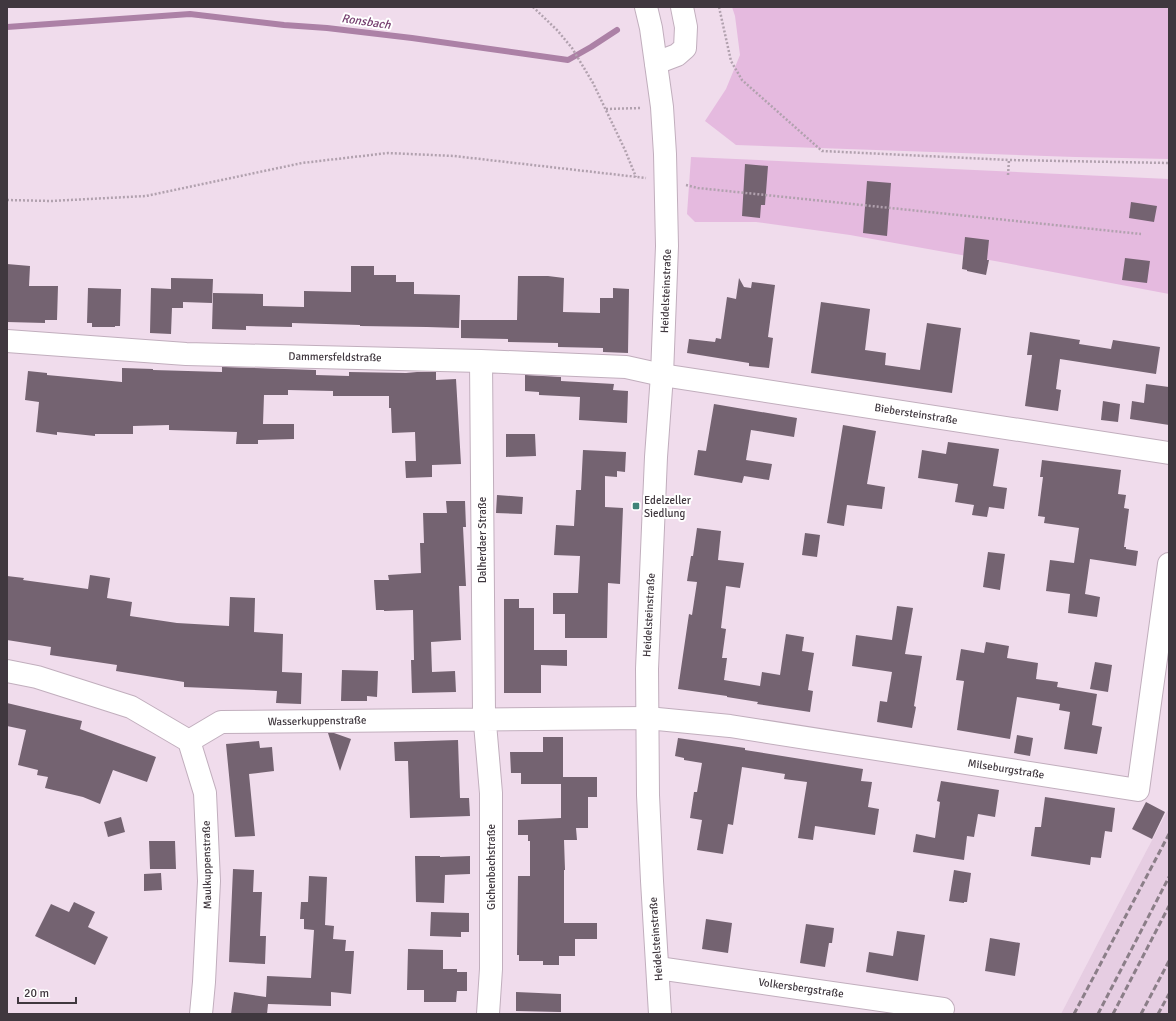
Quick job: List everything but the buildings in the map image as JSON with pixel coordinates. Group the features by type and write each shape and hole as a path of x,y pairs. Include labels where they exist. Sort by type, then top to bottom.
{"street":[{"name":"Heidelsteinstraße","path":"646,7 651,28 662,107 668,246 662,375 656,457 647,669 648,803 660,1014"},
{"path":"656,63 677,55 685,48 686,27 682,7"},
{"name":"Dammersfeldstraße","path":"7,341 186,354 481,360 626,367 662,375"},
{"name":"Dalherdaer Straße","path":"481,360 484,719"},
{"name":"Biebersteinstraße","path":"662,375 1169,453"},
{"name":"Milseburgstraße","path":"647,718 730,726 1138,790 1169,564"},
{"path":"7,671 37,677 131,707 189,741"},
{"name":"Wasserkuppenstraße","path":"189,741 221,722 647,718"},
{"name":"Gichenbachstraße","path":"484,719 491,793 491,969 488,1014"},
{"name":"Maulkuppenstraße","path":"189,741 205,793 209,881 201,1014"},
{"name":"Volkersbergstraße","path":"658,968 943,1009"}],"path":[{"path":"7,200 51,201 146,196 302,163 388,153 454,156 636,177 606,109 580,61 572,48 557,30 533,7"},
{"path":"719,7 731,61 742,80 822,151 1009,160 1169,163"},
{"path":"606,109 642,108"},
{"path":"1008,175 1009,160"},
{"path":"665,180 706,189 1141,234"}],"shaded area":[{"path":"732,7 1169,7 1169,159 736,145 705,121 726,89 740,55 735,16"},
{"path":"691,157 1169,179 1169,294 850,235 756,222 695,222 687,214"},
{"path":"1169,808 1169,1014 1061,1014 1101,937"}],"waterway":[{"name":"Ronsbach","path":"7,27 190,14 412,38 568,60 617,30"}],"railway":[{"path":"1074,1014 1169,834"},
{"path":"1098,1014 1169,877"},
{"path":"1113,1014 1169,906"},
{"path":"1141,1014 1169,961"},
{"path":"1158,1014 1169,994"}],"place":[{"name":"Edelzeller Siedlung","path":"636,506"}]}
